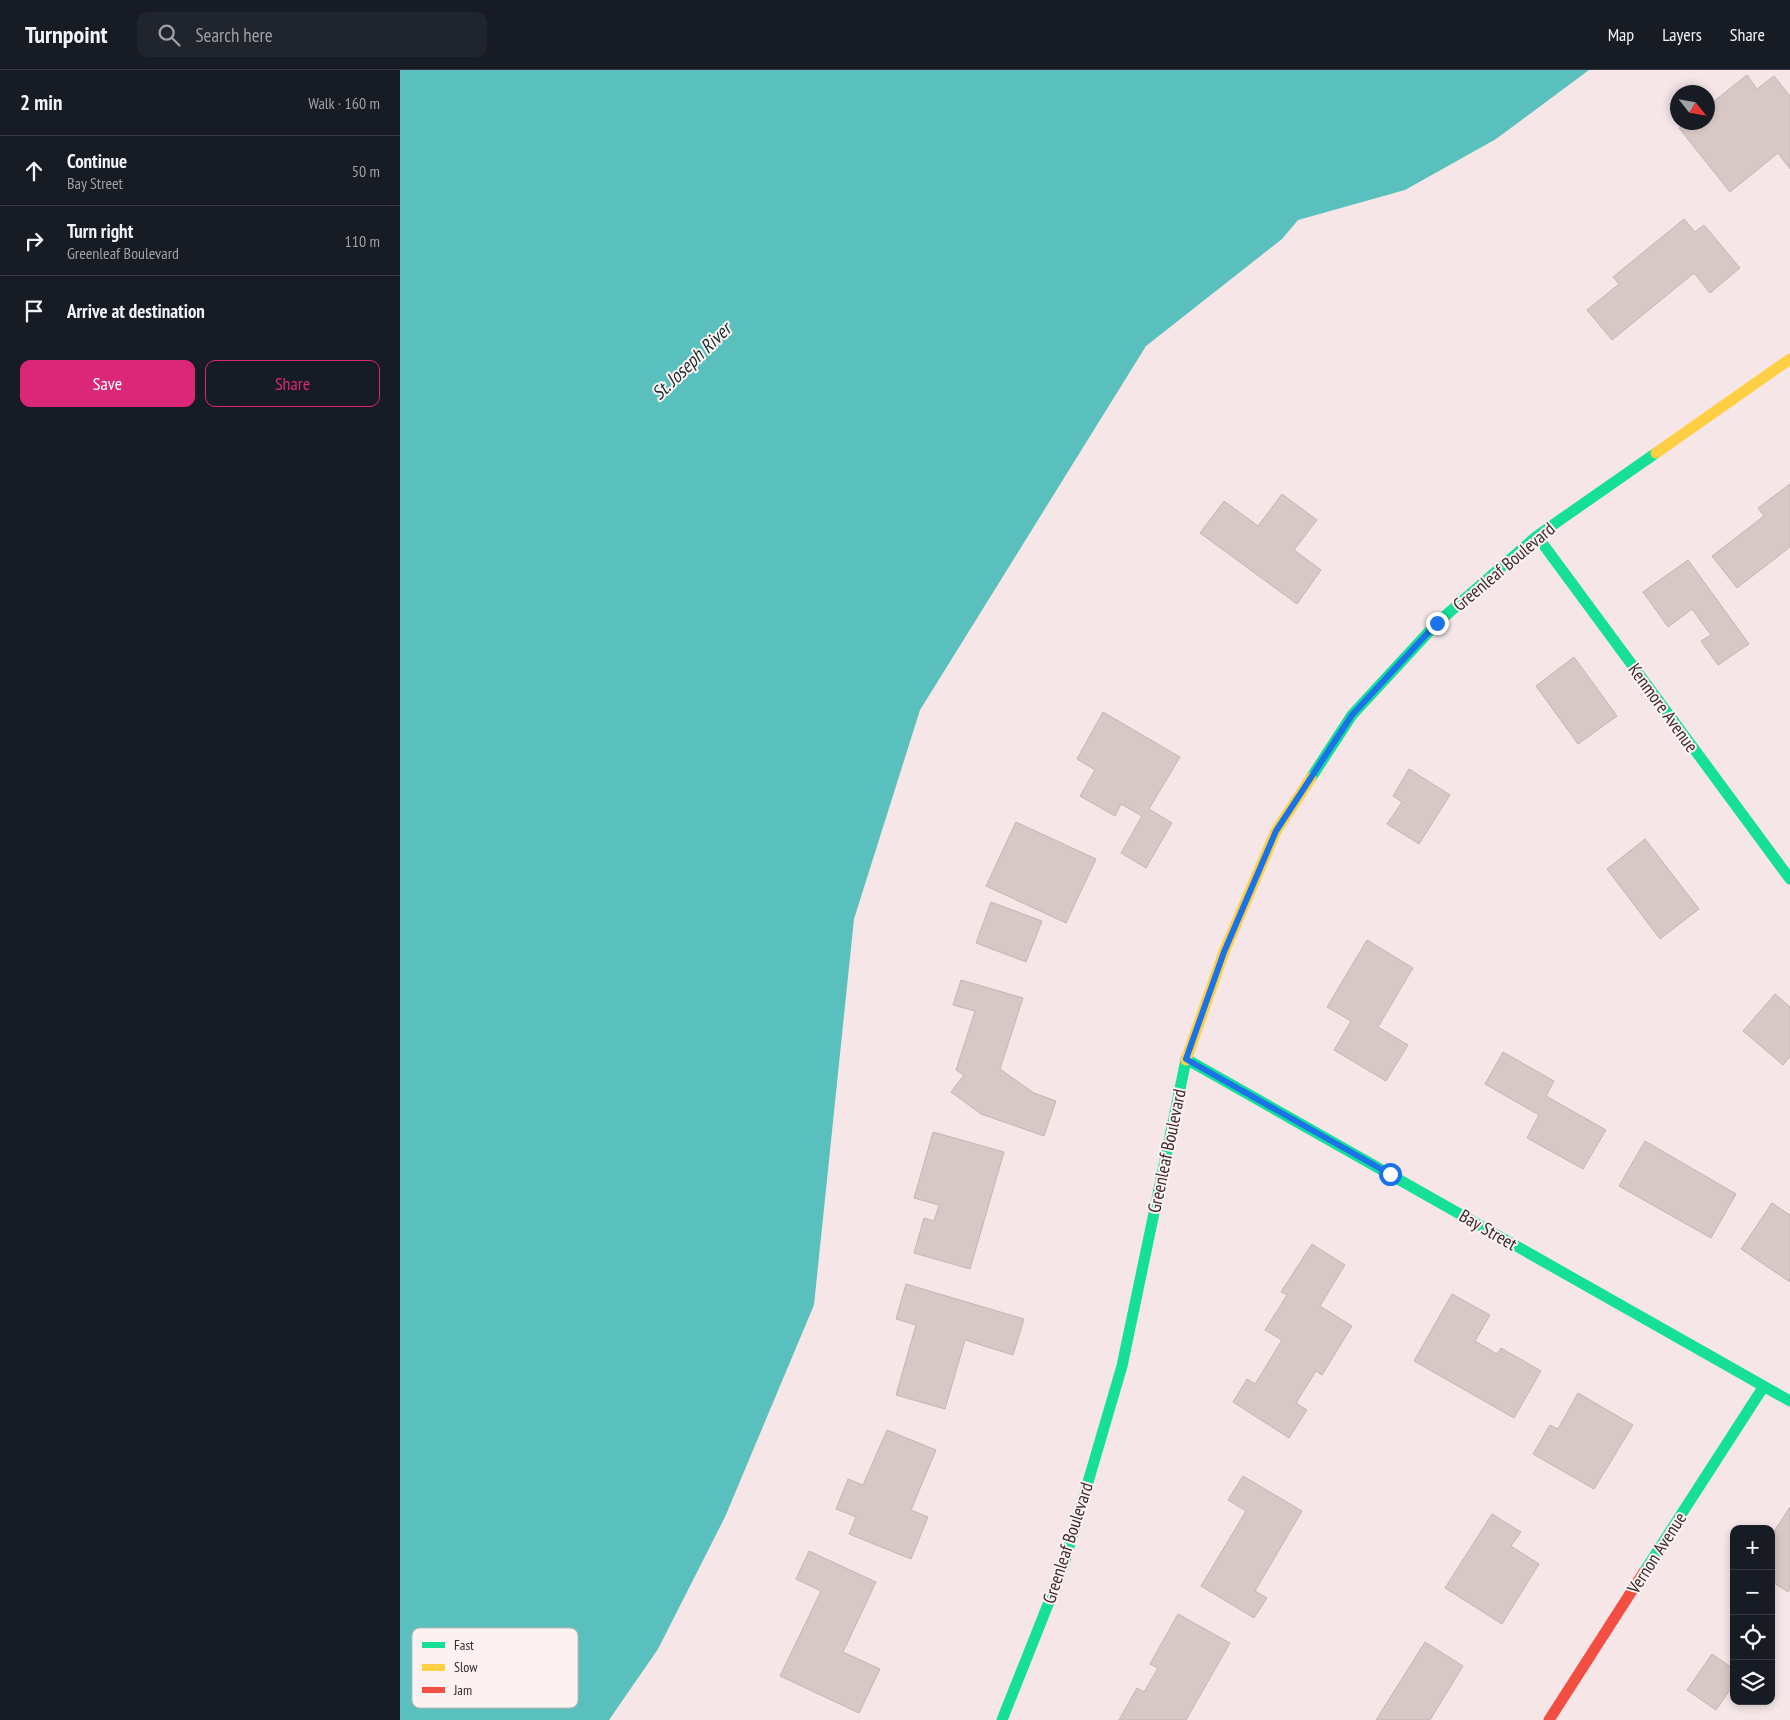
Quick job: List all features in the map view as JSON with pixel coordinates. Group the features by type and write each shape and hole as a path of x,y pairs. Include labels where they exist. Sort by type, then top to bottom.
{"street":[{"name":"Greenleaf Boulevard","path":"1002,1720 1064,1564 1122,1366 1186,1059 1224,952 1276,831 1352,715 1437,623 1537,536 1790,359"},
{"name":"Kenmore Avenue","path":"1537,536 1790,879"},
{"name":"Bay Street","path":"1186,1059 1790,1401"},
{"name":"Vernon Avenue","path":"1549,1720 1764,1386"}],"water":[{"name":"St. Joseph River","path":"400,70 1589,70 1496,139 1405,190 1298,220 1282,239 1146,346 920,710 854,919 814,1305 725,1517 658,1649 609,1720 400,1720"}],"building":[{"path":"1747,75 1757,89 1774,76 1790,96 1790,169 1778,153 1730,192 1681,130 1715,130 1715,100"},
{"path":"1684,219 1695,232 1704,225 1740,268 1710,293 1694,273 1612,340 1587,310 1619,284 1613,277"},
{"path":"1790,484 1790,547 1737,588 1712,556 1764,516 1758,508"},
{"path":"1282,494 1317,520 1294,550 1321,570 1297,604 1200,533 1224,501 1258,526"},
{"path":"1688,560 1749,644 1718,665 1701,641 1711,635 1692,609 1668,627 1643,592"},
{"path":"1574,657 1617,716 1578,744 1536,686"},
{"path":"1103,712 1180,757 1149,809 1172,823 1146,868 1121,853 1142,816 1121,804 1115,816 1080,796 1095,770 1077,759"},
{"path":"1409,769 1450,795 1419,844 1387,824 1402,802 1393,796"},
{"path":"1016,822 1096,859 1066,923 986,886"},
{"path":"1645,839 1699,909 1660,939 1607,869"},
{"path":"991,902 1042,921 1026,962 976,943"},
{"path":"1367,940 1413,968 1378,1027 1408,1045 1386,1081 1334,1050 1351,1021 1327,1007"},
{"path":"961,980 1023,998 1000,1069 1034,1093 1056,1101 1044,1136 981,1114 951,1092 964,1075 956,1070 975,1011 953,1005"},
{"path":"1775,994 1790,1007 1790,1057 1783,1065 1743,1031"},
{"path":"1503,1052 1554,1081 1546,1096 1606,1130 1583,1169 1527,1138 1539,1115 1485,1084"},
{"path":"933,1132 1004,1152 970,1269 914,1253 924,1218 934,1221 939,1205 914,1198"},
{"path":"1645,1141 1736,1194 1711,1238 1619,1186"},
{"path":"1772,1203 1790,1215 1790,1282 1741,1249"},
{"path":"1312,1244 1345,1265 1320,1306 1352,1326 1322,1375 1316,1371 1296,1403 1307,1410 1289,1438 1233,1402 1247,1379 1255,1384 1282,1340 1265,1330 1287,1295 1281,1292"},
{"path":"906,1284 1024,1319 1013,1355 965,1340 945,1409 896,1395 916,1325 896,1319"},
{"path":"1452,1294 1490,1315 1475,1341 1497,1354 1501,1348 1541,1371 1514,1418 1414,1361"},
{"path":"1578,1393 1633,1425 1594,1489 1533,1454 1550,1425 1558,1429"},
{"path":"887,1430 936,1450 911,1510 928,1517 911,1559 849,1534 856,1517 836,1509 848,1479 863,1485"},
{"path":"1243,1476 1302,1511 1255,1591 1267,1598 1254,1618 1201,1586 1246,1511 1228,1500"},
{"path":"1790,1507 1790,1589 1788,1592 1775,1584 1775,1530"},
{"path":"1492,1514 1521,1532 1511,1546 1539,1564 1502,1624 1445,1588"},
{"path":"809,1551 876,1582 843,1652 880,1669 859,1713 780,1676 821,1591 796,1579"},
{"path":"1178,1614 1230,1643 1186,1720 1119,1720 1137,1688 1144,1692 1158,1668 1150,1664"},
{"path":"1425,1642 1463,1666 1430,1720 1376,1720"},
{"path":"1712,1654 1730,1666 1730,1690 1716,1710 1687,1690"}],"traffic: fast":[{"path":"1311,778 1352,715 1437,623 1537,536 1656,453"},
{"path":"1537,536 1790,879"},
{"path":"1186,1059 1790,1401"},
{"path":"1002,1720 1064,1564 1122,1366 1186,1060"},
{"path":"1644,1572 1764,1386"}],"traffic: slow":[{"path":"1656,453 1790,359"},
{"path":"1186,1060 1224,952 1276,831 1311,778"}],"traffic: jam":[{"path":"1549,1720 1644,1572"}],"route":[{"path":"1390,1174 1186,1059 1224,952 1276,831 1352,715 1437,623"}]}
